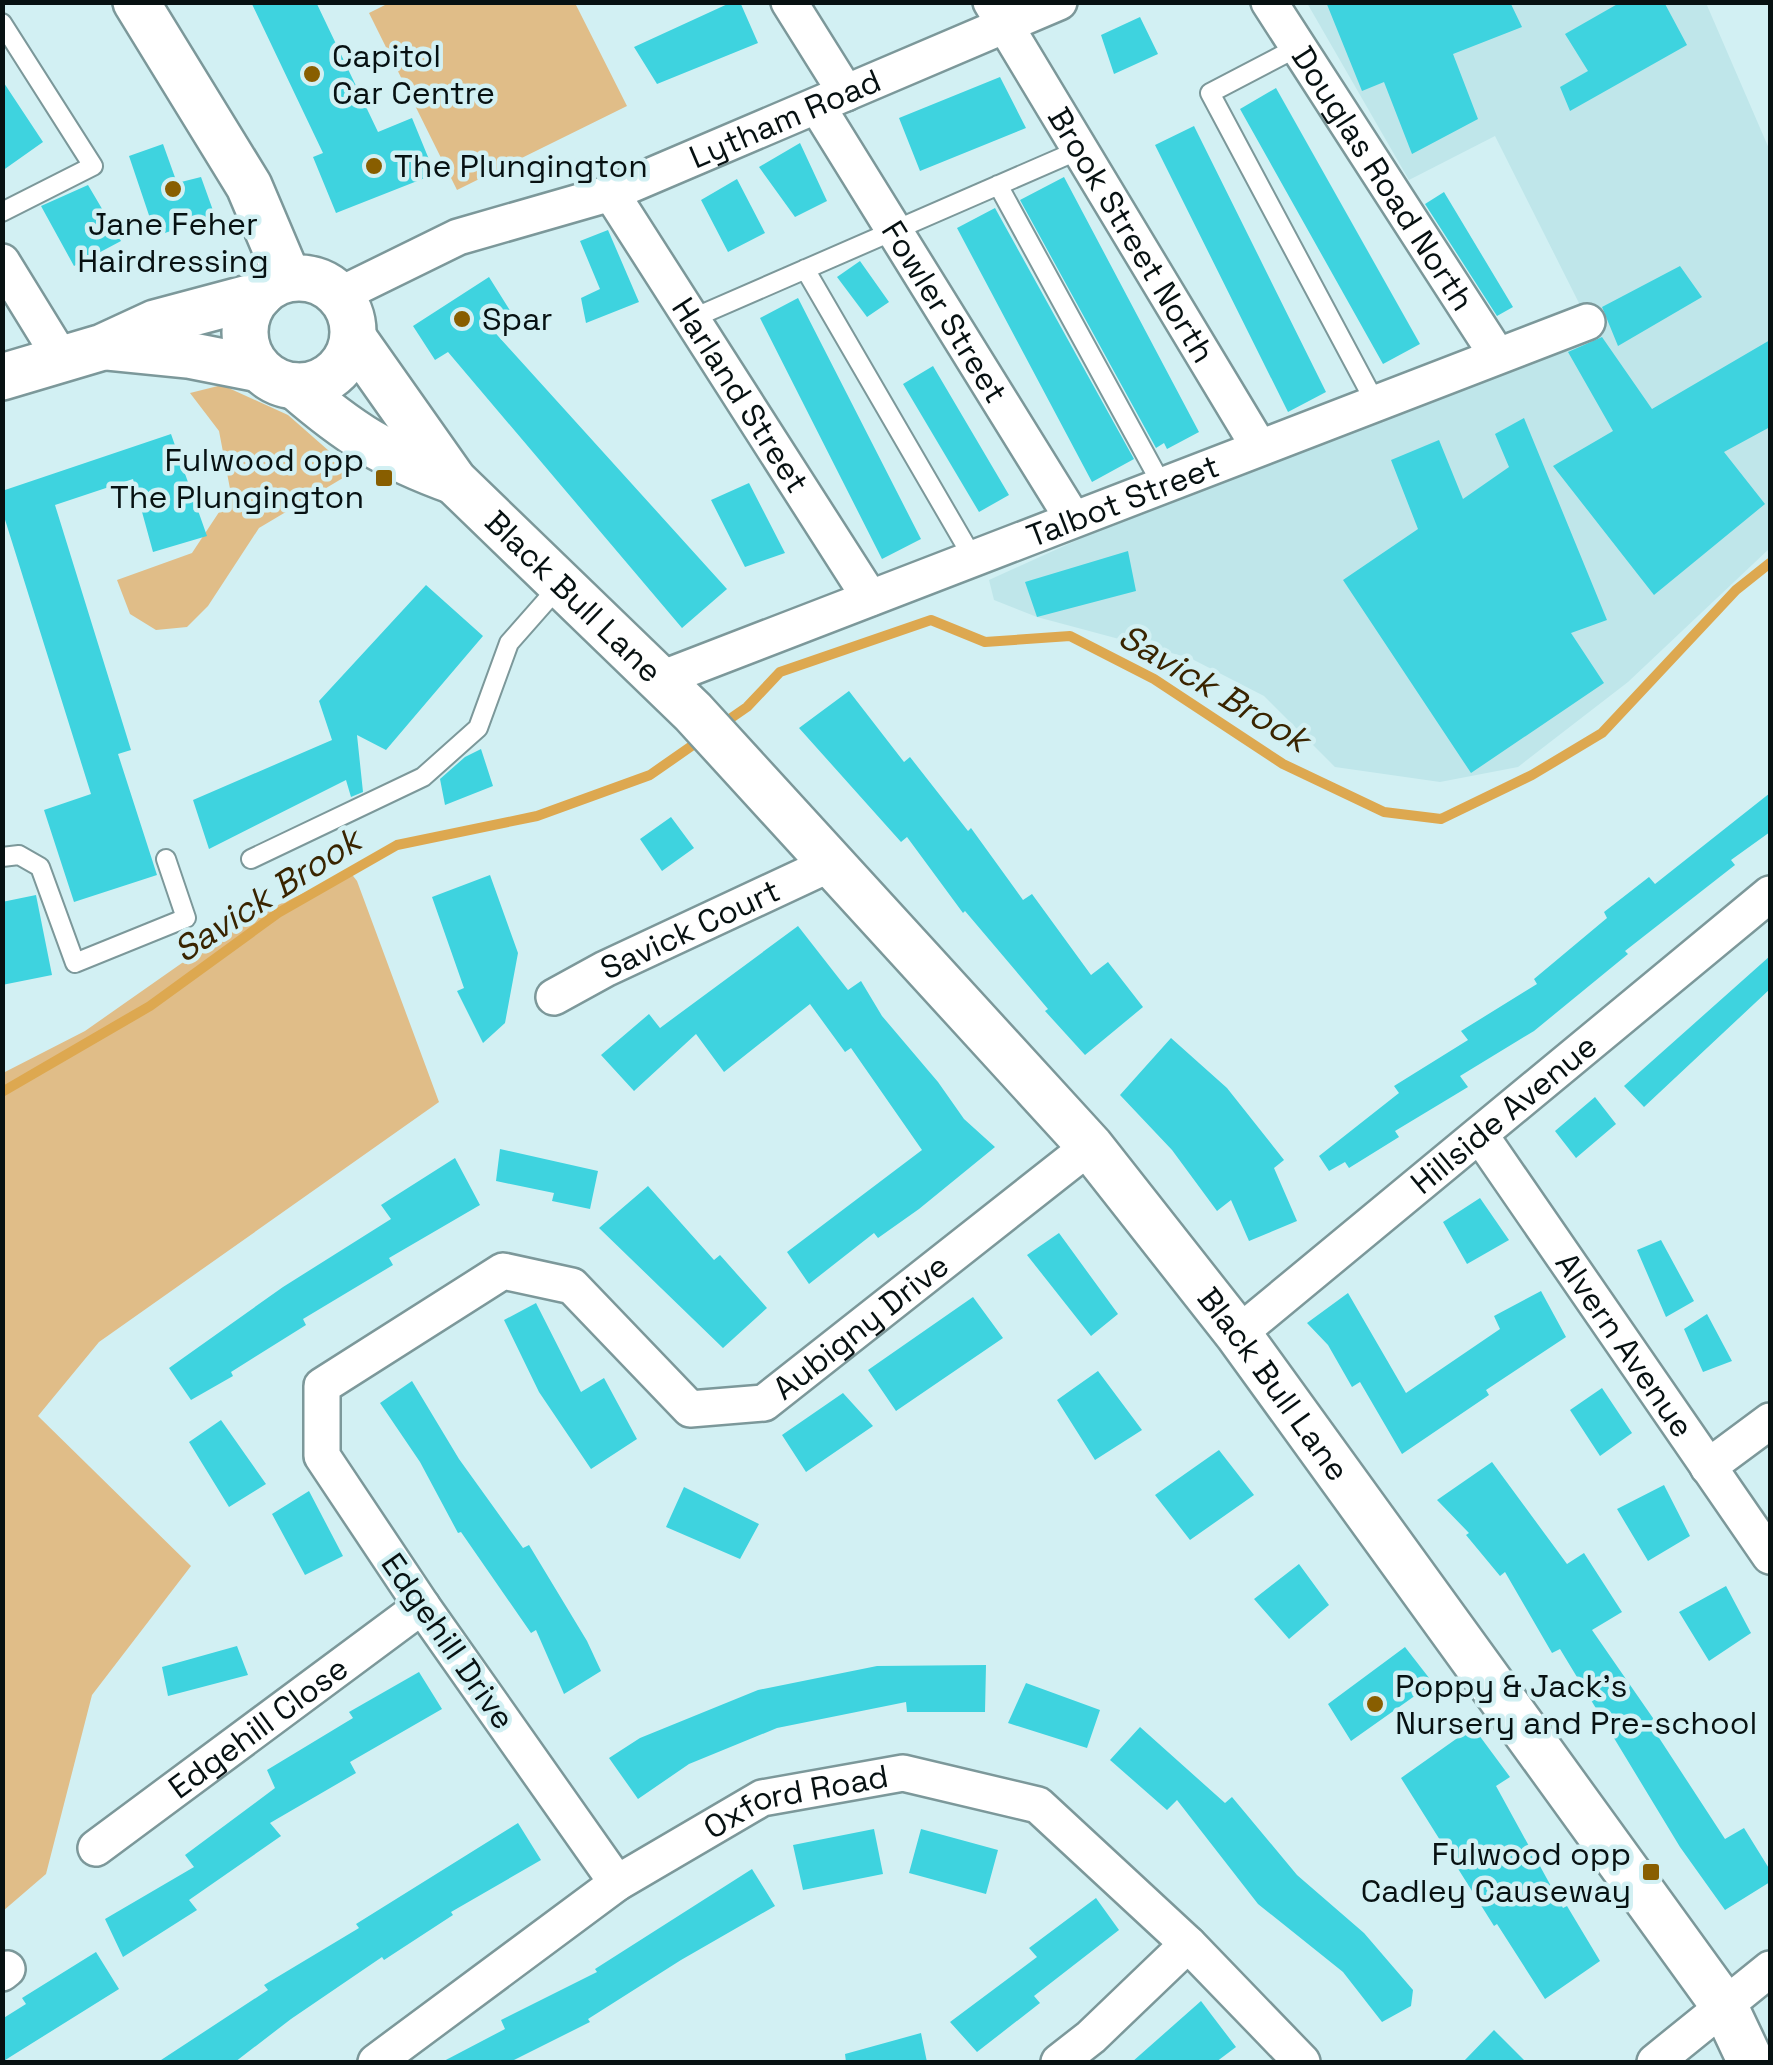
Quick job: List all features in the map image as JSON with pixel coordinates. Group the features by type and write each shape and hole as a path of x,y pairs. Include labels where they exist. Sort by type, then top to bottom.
{"street":[{"path":"136,2 249,186 274,287"},
{"name":"Fowler Street","path":"790,2 894,230 1073,519"},
{"name":"Lytham Road","path":"349,320 352,289 458,237 611,193 832,100 998,14 1059,2"},
{"name":"Douglas Road North","path":"1269,2 1497,355"},
{"name":"Brook Street North","path":"998,14 1259,447"},
{"name":"Harland Street","path":"611,193 870,598"},
{"path":"2,262 82,352 188,355 316,384 334,374 348,359 349,320 329,285 309,278 155,323 82,352 2,377"},
{"path":"274,287 252,304 245,326 247,349 277,378"},
{"name":"Black Bull Lane","path":"349,320 454,481 693,712 1090,1146 1238,1334 1725,2007 1751,2062"},
{"name":"Talbot Street","path":"661,679 1587,322"},
{"name":"Black Bull Lane","path":"277,378 336,422 400,461 454,481"},
{"name":"Savick Court","path":"554,997 604,969 830,864"},
{"name":"Hillside Avenue","path":"1238,1334 1770,894"},
{"name":"Alvern Avenue","path":"1480,1134 1770,1556"},
{"name":"Aubigny Drive","path":"322,1386 503,1271 572,1286 690,1409 764,1404 1090,1146"},
{"name":"Edgehill Drive","path":"322,1386 322,1456 617,1883"},
{"path":"1708,1467 1770,1420"},
{"name":"Edgehill Close","path":"96,1848 422,1606"},
{"name":"Oxford Road","path":"376,2062 617,1883 762,1798 903,1773 1038,1805 1188,1944 1302,2062"},
{"path":"1059,2062 1092,2037 1188,1944"},
{"path":"1655,2062 1770,1969"}],"lane":[{"path":"2,23 92,166 2,212"},
{"path":"1298,47 1210,92 1375,402"},
{"path":"691,319 1080,150"},
{"path":"998,185 1162,485"},
{"path":"806,269 973,558"},
{"path":"251,859 423,777 478,728 509,643 561,584"},
{"path":"2,857 19,855 40,867 75,963 186,918 166,859"}],"shaded area":[{"path":"391,2 575,3 627,106 457,190 369,13"},
{"path":"1307,3 1706,3 1770,151 1770,548 1628,682 1518,767 1440,782 1335,767 1264,696 1190,658 1037,617 994,600 989,580 1583,311 1495,136 1409,180"},
{"path":"222,385 288,415 353,472 259,528 208,606 187,627 156,630 130,614 117,580 192,553 231,494 219,431 190,393"},
{"path":"350,872 357,881 439,1102 99,1342 38,1416 191,1566 92,1695 46,1874 3,1911 3,1073 85,1031 239,923"}],"building":[{"path":"251,2 316,2 378,132 412,118 435,174 336,213 313,157 323,153"},
{"path":"732,2 740,2 758,43 657,84 634,47"},
{"path":"1326,2 1510,2 1522,27 1453,54 1478,119 1412,154 1384,82 1362,91"},
{"path":"1621,2 1664,2 1687,45 1570,111 1560,87 1588,71 1565,34"},
{"path":"1140,17 1158,54 1114,74 1101,35"},
{"path":"1000,77 1026,128 920,171 899,118"},
{"path":"2,80 43,142 2,171"},
{"path":"1276,88 1420,344 1383,364 1240,109"},
{"path":"1194,126 1326,392 1288,412 1155,145"},
{"path":"800,143 827,201 795,217 759,167"},
{"name":"Jane Feher Hairdressing","path":"163,144 177,183 201,177 215,216 156,236 129,156"},
{"path":"1064,177 1199,432 1167,449 1164,443 1156,448 1020,200"},
{"path":"737,179 765,233 728,252 701,200"},
{"path":"88,185 121,241 74,266 41,206"},
{"path":"1444,192 1513,307 1497,316 1425,204"},
{"path":"995,208 1134,459 1092,482 957,228"},
{"path":"608,230 639,302 586,323 581,298 600,289 580,241"},
{"path":"860,261 889,302 867,317 837,277"},
{"path":"1680,266 1702,297 1618,346 1602,307"},
{"path":"489,277 511,312 489,326 727,589 682,628 448,352 435,360 413,326"},
{"path":"798,298 921,539 882,559 760,318"},
{"path":"1602,337 1652,409 1770,340 1770,427 1724,452 1765,504 1654,595 1553,466 1613,431 1568,352"},
{"path":"933,366 1009,495 979,512 903,384"},
{"path":"1524,418 1607,620 1571,633 1604,683 1471,773 1343,580 1418,529 1391,460 1439,440 1463,499 1509,467 1495,434"},
{"path":"171,434 207,536 153,552 133,479 55,505 131,750 118,754 157,875 74,902 44,810 91,794 2,510 2,491"},
{"path":"749,483 785,553 745,567 711,500"},
{"path":"1128,551 1136,591 1037,617 1025,582"},
{"path":"426,585 483,636 386,750 357,735 363,792 351,797 346,780 209,849 193,800 332,740 319,701"},
{"path":"849,691 904,762 910,757 968,831 971,828 1023,900 1032,894 1091,975 1108,962 1143,1007 1085,1055 963,913 907,837 901,842 799,728"},
{"path":"481,749 493,786 445,805 440,779"},
{"path":"1770,793 1770,832 1731,860 1735,865 1625,951 1628,954 1534,1031 1460,1076 1468,1087 1395,1131 1399,1137 1349,1168 1345,1162 1329,1171 1319,1156 1399,1093 1394,1086 1468,1040 1461,1031 1537,984 1534,979 1607,918 1604,912 1649,877 1655,884"},
{"path":"671,817 694,848 662,871 640,839"},
{"path":"490,875 518,953 505,1023 483,1043 457,991 464,988 432,897"},
{"path":"36,895 52,975 2,985 2,902"},
{"path":"798,926 848,990 861,981 882,1016 964,1119 995,1147 919,1209 878,1238 874,1233 809,1284 787,1252 922,1150 851,1048 845,1052 810,1004 724,1072 696,1034 634,1091 601,1055 649,1014 660,1028"},
{"path":"1770,956 1770,989 1644,1107 1624,1086"},
{"path":"1171,1038 1227,1088 1284,1160 1274,1168 1297,1221 1249,1241 1231,1200 1217,1211 1172,1150 1120,1095"},
{"path":"1595,1097 1616,1124 1576,1158 1555,1131"},
{"path":"500,1149 598,1171 590,1209 552,1201 554,1193 496,1181"},
{"path":"455,1158 480,1205 389,1258 393,1265 303,1319 306,1325 191,1400 169,1368 283,1287 391,1219 381,1205"},
{"path":"648,1186 714,1260 720,1255 767,1308 723,1348 599,1228"},
{"path":"1480,1198 1509,1240 1467,1264 1443,1222"},
{"path":"1059,1233 1118,1314 1091,1336 1027,1255"},
{"path":"1661,1240 1694,1301 1666,1317 1637,1250"},
{"path":"1541,1291 1566,1337 1486,1390 1489,1395 1402,1454 1360,1382 1352,1387 1328,1345 1307,1323 1348,1293 1406,1393 1500,1329 1494,1316"},
{"path":"973,1297 1003,1338 896,1411 868,1370"},
{"path":"536,1303 581,1392 604,1378 637,1439 591,1469 539,1392 504,1320"},
{"path":"1707,1314 1732,1361 1703,1372 1684,1329"},
{"path":"1098,1371 1142,1430 1095,1460 1057,1400"},
{"path":"412,1381 459,1459 523,1548 529,1545 587,1641 601,1671 564,1694 536,1630 531,1633 461,1532 458,1533 420,1462 380,1403"},
{"path":"1602,1388 1632,1433 1600,1456 1570,1410"},
{"path":"843,1393 873,1426 806,1472 782,1435"},
{"path":"221,1420 266,1484 229,1507 189,1442"},
{"path":"1219,1450 1254,1495 1190,1540 1155,1495"},
{"path":"1492,1462 1567,1564 1584,1553 1622,1612 1592,1630 1655,1721 1650,1724 1725,1839 1744,1828 1770,1870 1770,1882 1725,1910 1680,1847 1560,1649 1552,1653 1505,1572 1500,1576 1466,1535 1469,1533 1437,1500"},
{"path":"1664,1485 1690,1536 1648,1561 1617,1509"},
{"path":"684,1487 759,1524 740,1559 666,1527"},
{"path":"309,1491 343,1556 305,1575 272,1514"},
{"path":"1299,1564 1329,1605 1289,1639 1254,1599"},
{"path":"1726,1586 1751,1633 1709,1661 1679,1612"},
{"path":"237,1646 248,1675 168,1696 162,1667"},
{"path":"1405,1647 1433,1683 1351,1741 1328,1704"},
{"path":"986,1665 985,1712 907,1712 906,1702 777,1728 689,1764 638,1799 609,1758 640,1738 758,1690 877,1666"},
{"path":"419,1672 442,1709 350,1762 356,1773 270,1823 281,1836 189,1900 197,1910 123,1957 105,1919 194,1867 185,1855 275,1788 267,1770 353,1718 349,1712"},
{"path":"1026,1683 1100,1710 1087,1748 1008,1723"},
{"path":"1140,1727 1225,1803 1232,1797 1297,1875 1364,1933 1413,1990 1411,2006 1382,2022 1343,1972 1258,1904 1177,1800 1167,1810 1110,1760"},
{"path":"1473,1727 1510,1777 1496,1786 1563,1908 1567,1906 1600,1961 1545,1999 1401,1778"},
{"path":"518,1823 541,1860 451,1912 453,1915 384,1960 382,1957 235,2062 158,2062 268,1990 264,1985 359,1928 356,1924"},
{"path":"874,1829 883,1874 803,1890 793,1845"},
{"path":"921,1829 998,1850 986,1894 909,1873"},
{"path":"752,1869 775,1906 681,1960 588,2019 590,2022 510,2062 442,2062 505,2029 501,2020 597,1972 595,1969"},
{"path":"1096,1898 1119,1930 1034,1996 1040,2003 977,2052 950,2022 1037,1957 1029,1948"},
{"path":"96,1952 119,1989 2,2062 2,2019 26,2004 22,1998"},
{"path":"1201,2001 1236,2047 1216,2062 1132,2062"},
{"path":"1494,2030 1526,2062 1463,2062"},
{"path":"921,2033 927,2062 846,2062 845,2054"}],"waterway":[{"name":"Savick Brook","path":"721,725 747,707 780,672 931,620 985,642 1070,636 1154,679 1283,764 1384,812 1441,819 1532,775 1602,733 1736,590 1770,563"},
{"name":"Savick Brook","path":"2,1092 150,1006 278,913 397,845 537,816 650,775 703,738"}],"place":[{"name":"Capitol Car Centre","path":"312,74"},
{"name":"The Plungington","path":"374,166"},
{"name":"Jane Feher Hairdressing","path":"173,189"},
{"name":"Spar","path":"462,319"},
{"name":"Fulwood opp The Plungington","path":"384,478"},
{"name":"Poppy & Jack's Nursery and Pre-school","path":"1375,1704"},
{"name":"Fulwood opp Cadley Causeway","path":"1651,1872"}]}
